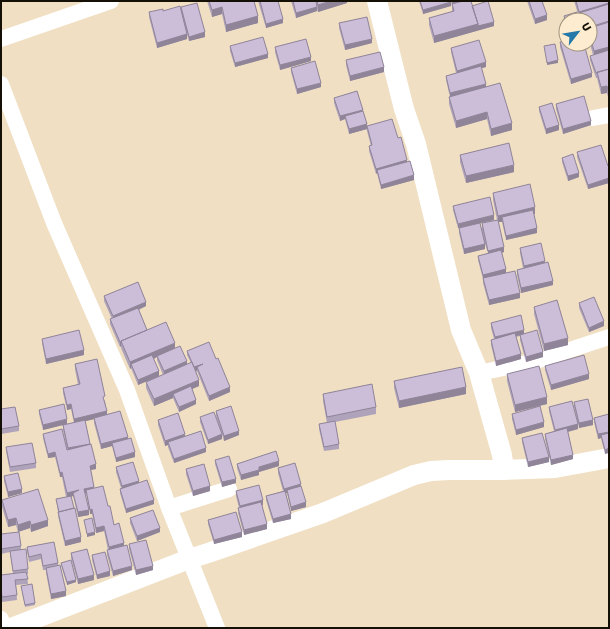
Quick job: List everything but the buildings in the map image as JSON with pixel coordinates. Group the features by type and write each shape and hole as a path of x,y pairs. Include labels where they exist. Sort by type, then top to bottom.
{"street":[{"path":"1,39 111,1"},
{"path":"377,1 404,109 416,144 461,330 479,373 502,455 504,470"},
{"path":"1,84 54,223 126,390 169,508 218,628"},
{"path":"593,118 609,115"},
{"path":"479,373 536,361 609,337"},
{"path":"11,628 189,559 323,513 414,475 431,471 449,470 555,468 609,458"},
{"path":"169,508 229,488"},
{"path":"1,619 3,628"}]}
